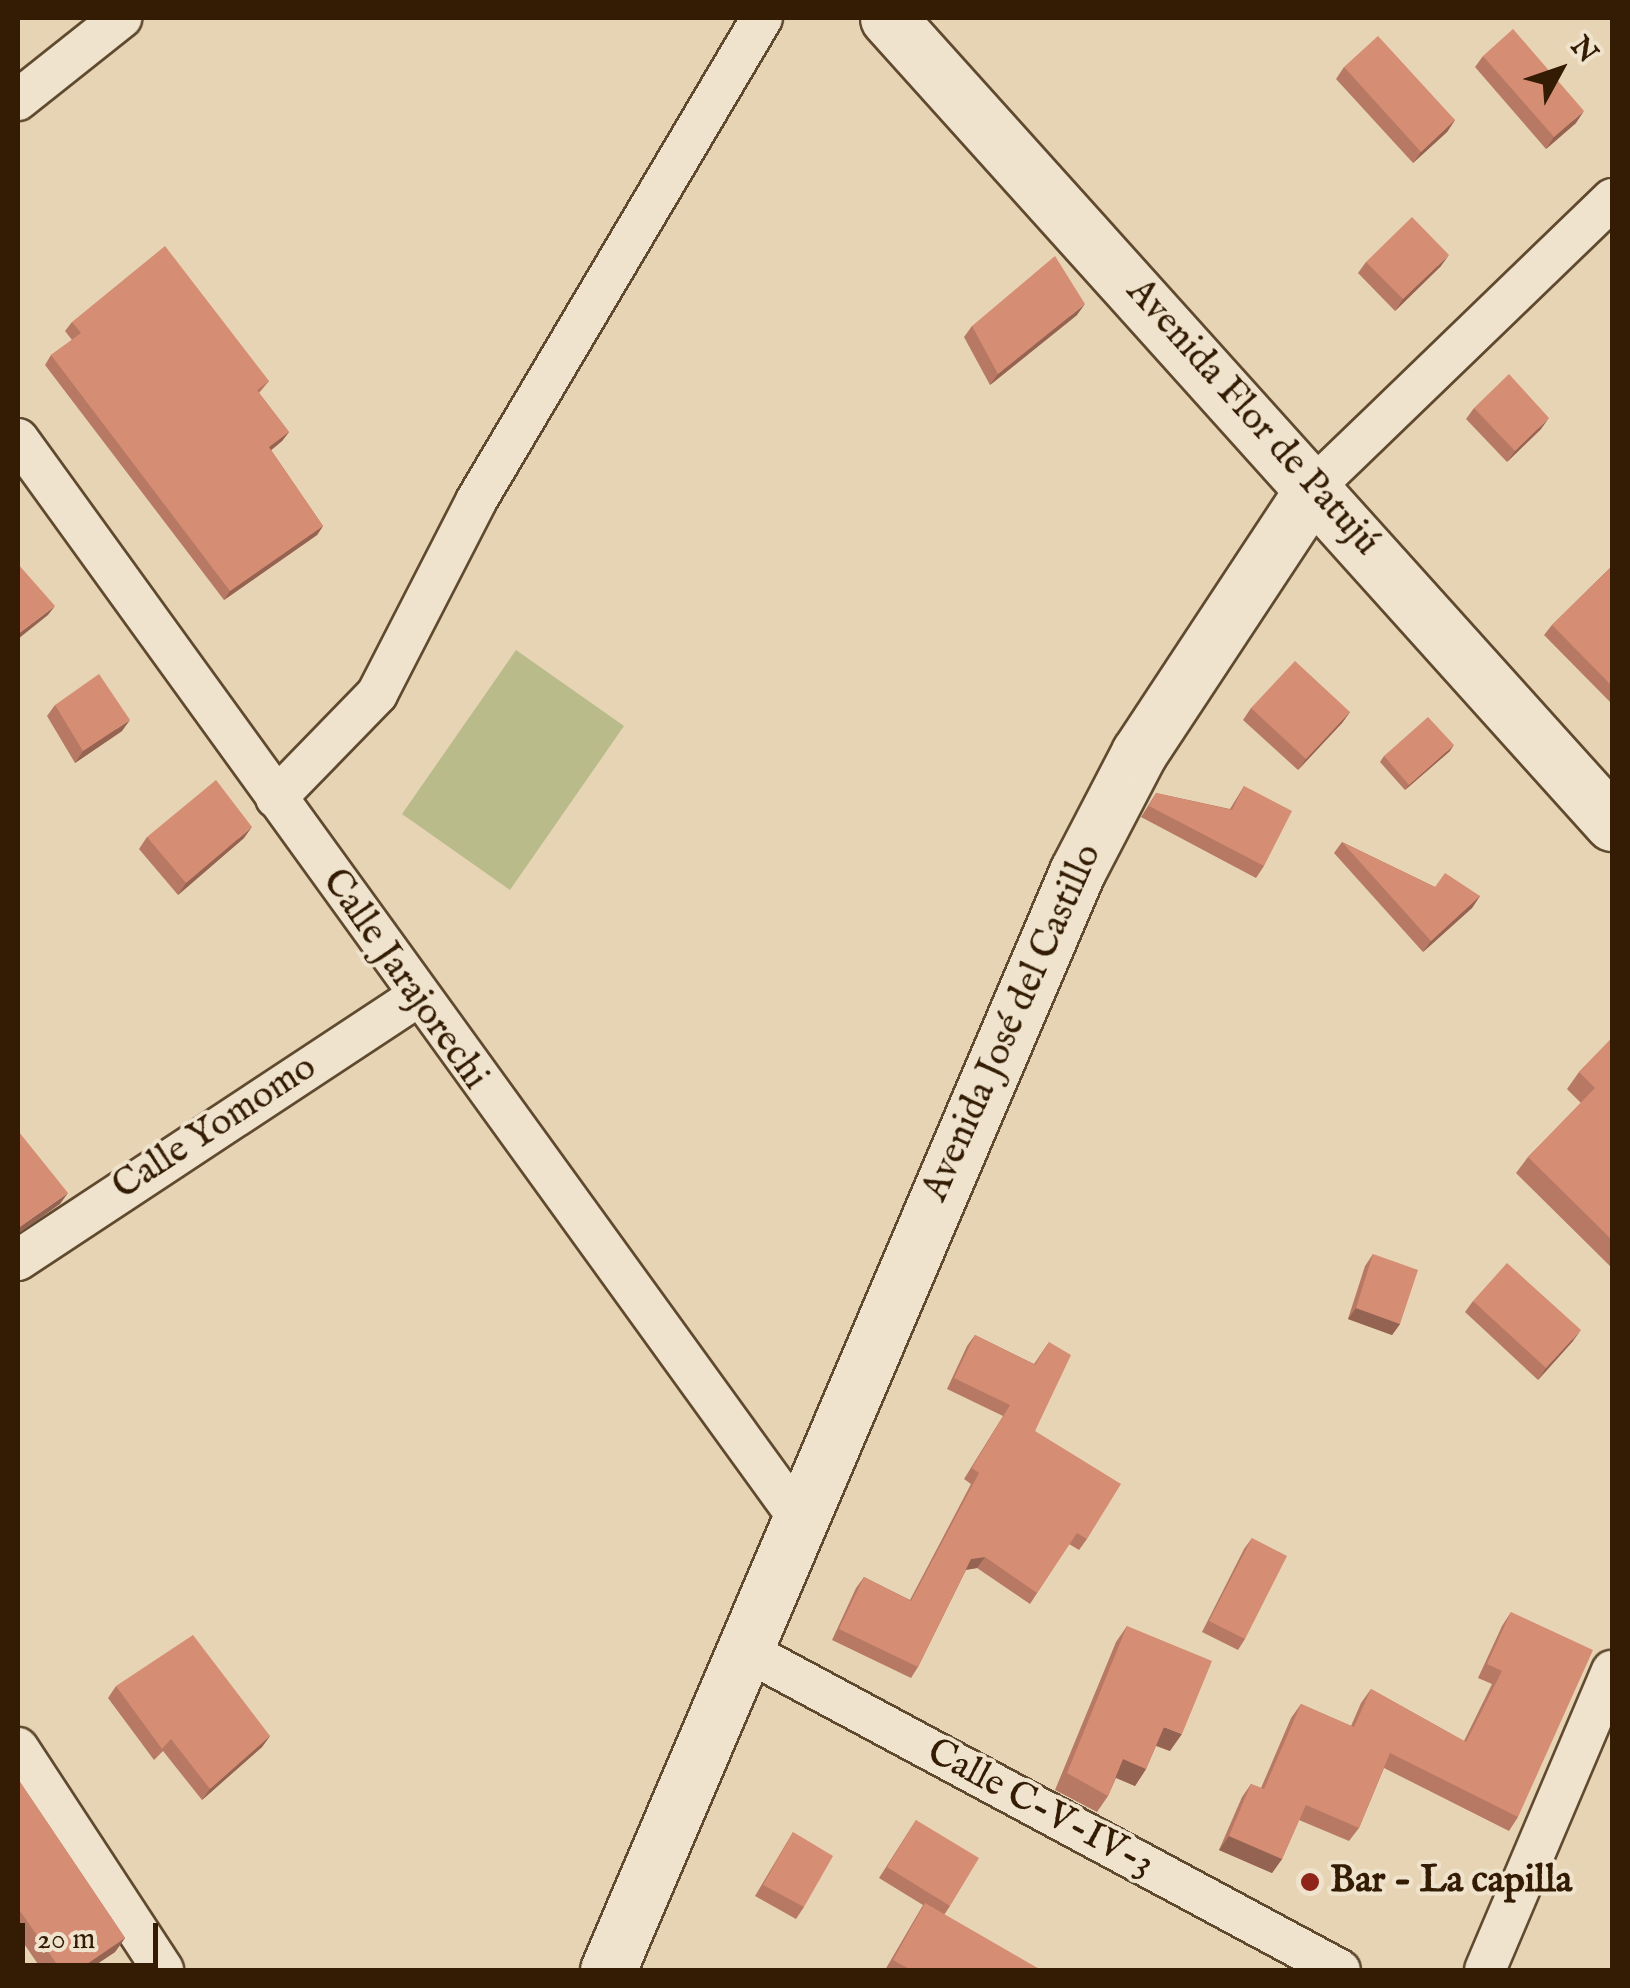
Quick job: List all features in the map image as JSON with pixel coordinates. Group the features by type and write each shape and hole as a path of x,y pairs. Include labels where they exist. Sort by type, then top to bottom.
{"main road":[{"name":"Avenida Flor de Patujú","path":"888,18 1314,486 1612,822"},
{"name":"Avenida José del Castillo","path":"608,1970 739,1646 1077,872 1139,753 1314,486"}],"street":[{"path":"18,100 121,18"},
{"path":"276,798 377,694 476,501 762,18"},
{"name":"Avenida José del Castillo","path":"1314,486 1612,199"},
{"name":"Calle Jarajorechi","path":"18,440 276,798 414,998 797,1516"},
{"name":"Calle Yomomo","path":"18,1260 414,998"},
{"name":"Calle C-V-IV-3","path":"739,1646 1340,1970"},
{"path":"1485,1970 1612,1671"},
{"path":"18,1748 163,1970"}],"green space":[{"path":"516,650 624,726 510,890 402,814"}],"building":[{"path":"1513,29 1584,111 1554,137 1483,56"},
{"path":"1378,36 1455,120 1421,152 1344,67"},
{"path":"1412,217 1449,255 1403,299 1366,262"},
{"path":"165,246 269,381 257,390 289,432 269,447 323,526 230,591 51,355 81,333 72,322"},
{"path":"1055,256 1085,304 998,374 972,326"},
{"path":"1509,374 1549,418 1515,451 1474,408"},
{"path":"18,564 55,606 18,634"},
{"path":"1612,566 1612,686 1552,625"},
{"path":"1295,661 1350,712 1306,759 1251,708"},
{"path":"99,674 130,720 83,751 55,705"},
{"path":"1428,717 1454,745 1409,785 1384,756"},
{"path":"216,780 252,827 186,883 147,837"},
{"path":"1244,786 1292,811 1264,866 1149,806 1156,793 1232,810"},
{"path":"1342,842 1435,887 1445,873 1480,896 1431,941"},
{"path":"1612,1038 1612,1240 1528,1157 1595,1088 1579,1072"},
{"path":"18,1133 68,1193 18,1228"},
{"path":"1373,1254 1418,1270 1400,1324 1356,1308"},
{"path":"1507,1263 1581,1330 1546,1368 1473,1301"},
{"path":"975,1335 1035,1365 1049,1342 1071,1355 1035,1431 1121,1484 1087,1539 1077,1533 1037,1593 985,1557 971,1559 918,1667 839,1629 864,1577 911,1601 979,1473 972,1468 1010,1405 954,1378"},
{"path":"1252,1538 1287,1556 1245,1639 1209,1621"},
{"path":"1511,1612 1593,1650 1518,1817 1390,1753 1359,1828 1306,1805 1282,1859 1229,1836 1251,1784 1264,1789 1301,1704 1354,1727 1371,1689 1466,1742 1502,1671 1487,1664"},
{"path":"1127,1626 1212,1661 1182,1734 1164,1727 1146,1769 1123,1759 1108,1796 1067,1773"},
{"path":"193,1635 270,1736 210,1789 171,1739 162,1749 116,1686"},
{"path":"18,1779 125,1938 78,1970 61,1970 18,1908"},
{"path":"916,1820 979,1858 950,1906 887,1867"},
{"path":"793,1832 833,1856 804,1907 763,1885"},
{"path":"925,1903 1041,1970 911,1970 893,1960"}],"place":[{"name":"Bar - La capilla","path":"1310,1882"}]}
